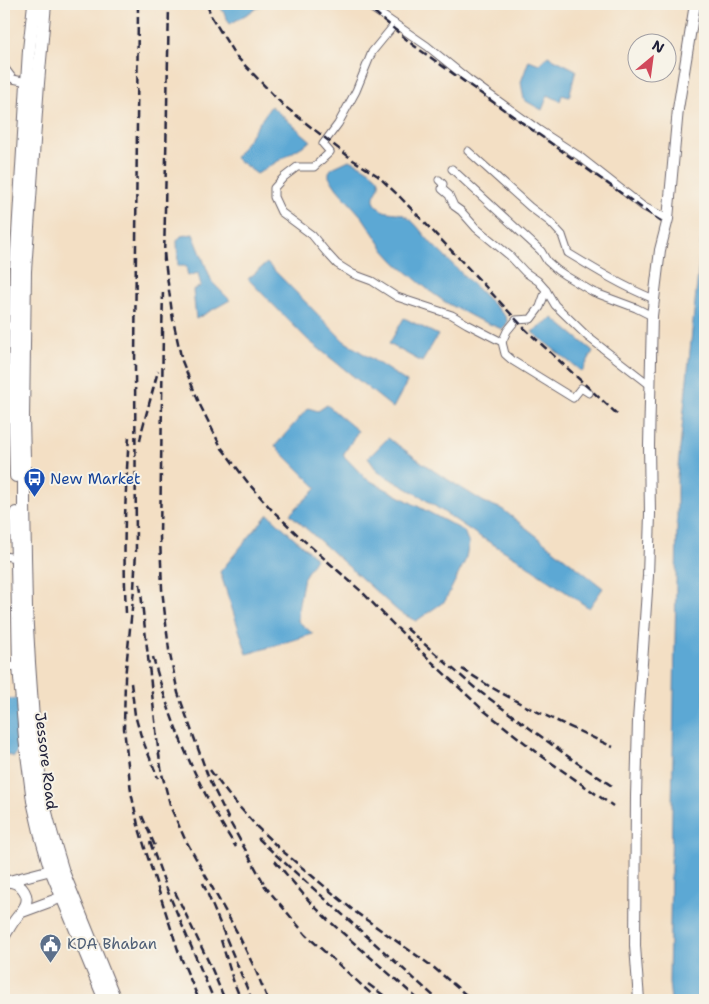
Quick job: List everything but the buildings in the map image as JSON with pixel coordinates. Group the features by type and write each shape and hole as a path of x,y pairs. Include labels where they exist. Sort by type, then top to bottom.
{"highway":[{"name":"Jessore Road","path":"34,4 29,50 16,268 10,326 14,425 10,557 25,738 33,801 51,870 67,895"},
{"name":"Jessore Road","path":"45,4 31,170 25,271 23,419 26,608 34,733 42,797 63,872 67,895 105,1000"},
{"path":"67,895 115,1000"}],"street":[{"path":"29,50 52,4"},
{"path":"366,4 427,46 468,79 539,130 579,156 644,207 668,220"},
{"path":"640,1000 635,946 636,796 638,721 650,523 649,445 652,316 660,250 668,220 678,109 695,4"},
{"path":"395,24 372,52 356,91 338,124 323,144 330,152 314,167 296,167 284,176 274,188 274,197 281,212 312,235 337,264 353,274 372,281 397,297 452,315 502,342"},
{"path":"4,67 13,79 27,82"},
{"path":"468,151 530,207 550,222 562,235 568,253 617,282 654,299"},
{"path":"452,169 541,251 547,261 566,276 593,292 652,316"},
{"path":"439,180 443,184 442,189 449,195 454,206 525,272 538,281 555,305 588,337 650,385"},
{"path":"546,290 540,307 531,319 516,320 507,331 502,342 505,354 513,361 573,398 581,388 589,393"},
{"path":"4,667 19,666"},
{"path":"5,882 51,870"},
{"path":"4,937 26,902 25,892 18,884 5,882"},
{"path":"4,918 20,914 67,895"}],"water":[{"path":"219,4 264,4 230,24"},
{"path":"548,56 576,70 569,97 562,95 560,101 548,95 542,110 524,100 521,82 529,60 539,64"},
{"path":"271,106 311,141 257,174 235,158"},
{"path":"349,160 378,178 379,185 374,197 375,204 382,210 404,215 414,223 433,245 506,317 507,322 504,328 502,329 477,319 445,302 396,263 385,251 363,218 337,189 329,177 329,172 332,168"},
{"path":"705,205 705,1000 671,1000 669,983 677,477"},
{"path":"193,234 212,282 230,300 196,319 193,290 201,286 198,273 188,276 186,266 178,266 177,241 181,236"},
{"path":"267,263 344,341 407,382 393,408 308,340 248,279"},
{"path":"404,318 438,335 422,362 389,344"},
{"path":"553,318 593,351 582,372 532,332"},
{"path":"327,405 358,431 343,455 365,478 464,531 469,544 465,561 445,601 416,621 399,612 290,514 317,488 275,446 308,408 318,411"},
{"path":"388,438 434,471 484,502 502,509 603,588 589,608 518,559 479,536 420,496 378,472 368,458"},
{"path":"268,514 316,558 304,577 298,621 313,634 247,654 220,572"},
{"path":"21,698 25,738 14,757 4,753 4,699"}],"railway":[{"path":"138,4 135,364 136,551 125,678 124,728 131,792 138,825 179,953 199,1000"},
{"path":"164,261 169,4"},
{"path":"207,4 211,16 235,55 283,105 353,160 378,176 525,329 618,415"},
{"path":"365,4 413,45 663,223"},
{"path":"164,254 173,320 182,361 200,405 221,447 249,484 271,509 362,592 482,709 543,757 613,806"},
{"path":"162,336 163,291"},
{"path":"163,331 160,537 162,589 169,650 178,693 209,779 231,824 267,889"},
{"path":"140,441 158,371"},
{"path":"126,613 125,524 129,436"},
{"path":"140,584 158,748 162,774 171,808 184,837 238,934 268,1000"},
{"path":"406,628 475,688 573,760 612,786"},
{"path":"153,657 168,707 187,755 222,825 236,847"},
{"path":"462,669 525,706 613,747"},
{"path":"131,683 135,715 141,736 158,778"},
{"path":"210,770 257,827 280,849 354,911 433,967 472,1000"},
{"path":"142,816 155,846"},
{"path":"258,838 438,1000"},
{"path":"150,842 168,892 214,1000"},
{"path":"275,861 328,920 419,1000"},
{"path":"203,883 252,1000"},
{"path":"264,885 306,935 378,1000"},
{"path":"175,892 225,1000"},
{"path":"221,940 241,1000"},
{"path":"368,984 390,1000"}],"place":[{"name":"New Market","path":"34,498"},
{"name":"KDA Bhaban","path":"51,963"}]}
